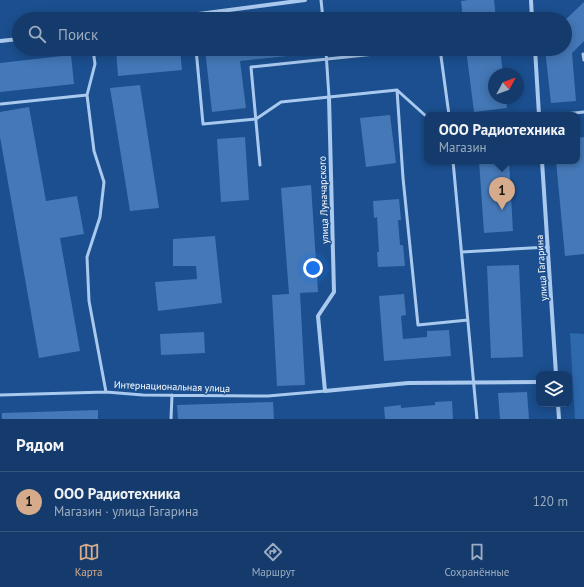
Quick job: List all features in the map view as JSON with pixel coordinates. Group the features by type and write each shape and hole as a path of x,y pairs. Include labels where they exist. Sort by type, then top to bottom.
{"street":[{"path":"225,12 305,0"},
{"path":"531,0 532,12"},
{"path":"0,41 12,40"},
{"path":"535,56 539,112"},
{"name":"улица Луначарского","path":"325,391 318,316 334,292 328,97"},
{"name":"улица Гагарина","path":"542,164 556,371"},
{"path":"325,391 408,383 536,382"},
{"path":"558,407 559,419"}],"lane":[{"path":"321,0 322,12"},
{"path":"584,54 584,60"},
{"name":"Интернациональная улица","path":"94,56 95,64 87,94 94,151 104,182 100,217 87,257 89,301 106,392 143,395 268,396 325,391"},
{"path":"197,56 203,124 256,119 281,102 397,90 424,114"},
{"name":"улица Луначарского","path":"327,56 328,97"},
{"path":"260,165 251,67 356,56"},
{"path":"441,56 449,112"},
{"path":"397,90 403,178 418,325 468,320"},
{"path":"0,104 87,94"},
{"path":"453,164 477,419"},
{"path":"462,252 548,247"},
{"path":"0,395 106,392"},
{"path":"171,419 172,395"}],"shaded area":[{"path":"570,333 584,334 584,419 575,419"}],"building":[{"path":"494,0 495,12 462,12 461,1"},
{"path":"584,2 584,41 572,53 572,13"},
{"path":"572,53 576,101 551,103 546,56 572,56"},
{"path":"71,56 74,84 0,92 0,63"},
{"path":"117,56 181,56 182,70 118,76"},
{"path":"206,56 288,56 240,61 246,108 212,112"},
{"path":"467,56 501,56 502,68 488,68 488,104 506,104 507,108 474,112"},
{"path":"140,85 159,208 130,211 110,88"},
{"path":"29,107 46,201 77,196 84,234 60,238 80,351 39,358 0,137 0,112"},
{"path":"390,115 396,163 366,167 360,118"},
{"path":"245,137 249,200 221,202 217,139"},
{"path":"584,137 584,254 565,256 556,164 580,164 580,138"},
{"path":"479,164 509,164 513,231 484,233"},
{"path":"311,185 318,292 300,293 305,385 277,386 272,295 289,294 281,188"},
{"path":"399,199 401,220 398,220 400,245 403,245 405,266 378,267 377,252 379,252 377,217 374,218 373,201"},
{"path":"215,236 222,303 158,311 155,282 197,279 196,266 173,266 173,239"},
{"path":"519,265 523,357 491,358 487,266"},
{"path":"404,294 406,315 401,316 403,339 427,337 427,331 449,330 451,356 384,361 379,296"},
{"path":"204,332 205,353 161,355 160,334"},
{"path":"527,392 529,419 500,419 498,393"},
{"path":"452,401 453,419 385,419 384,407 401,405 401,408 435,405 435,402"},
{"path":"273,402 274,419 178,419 177,405"},
{"path":"98,410 98,419 2,419 2,413"}],"place":[{"name":"ООО Радиотехника","path":"502,210"}]}
